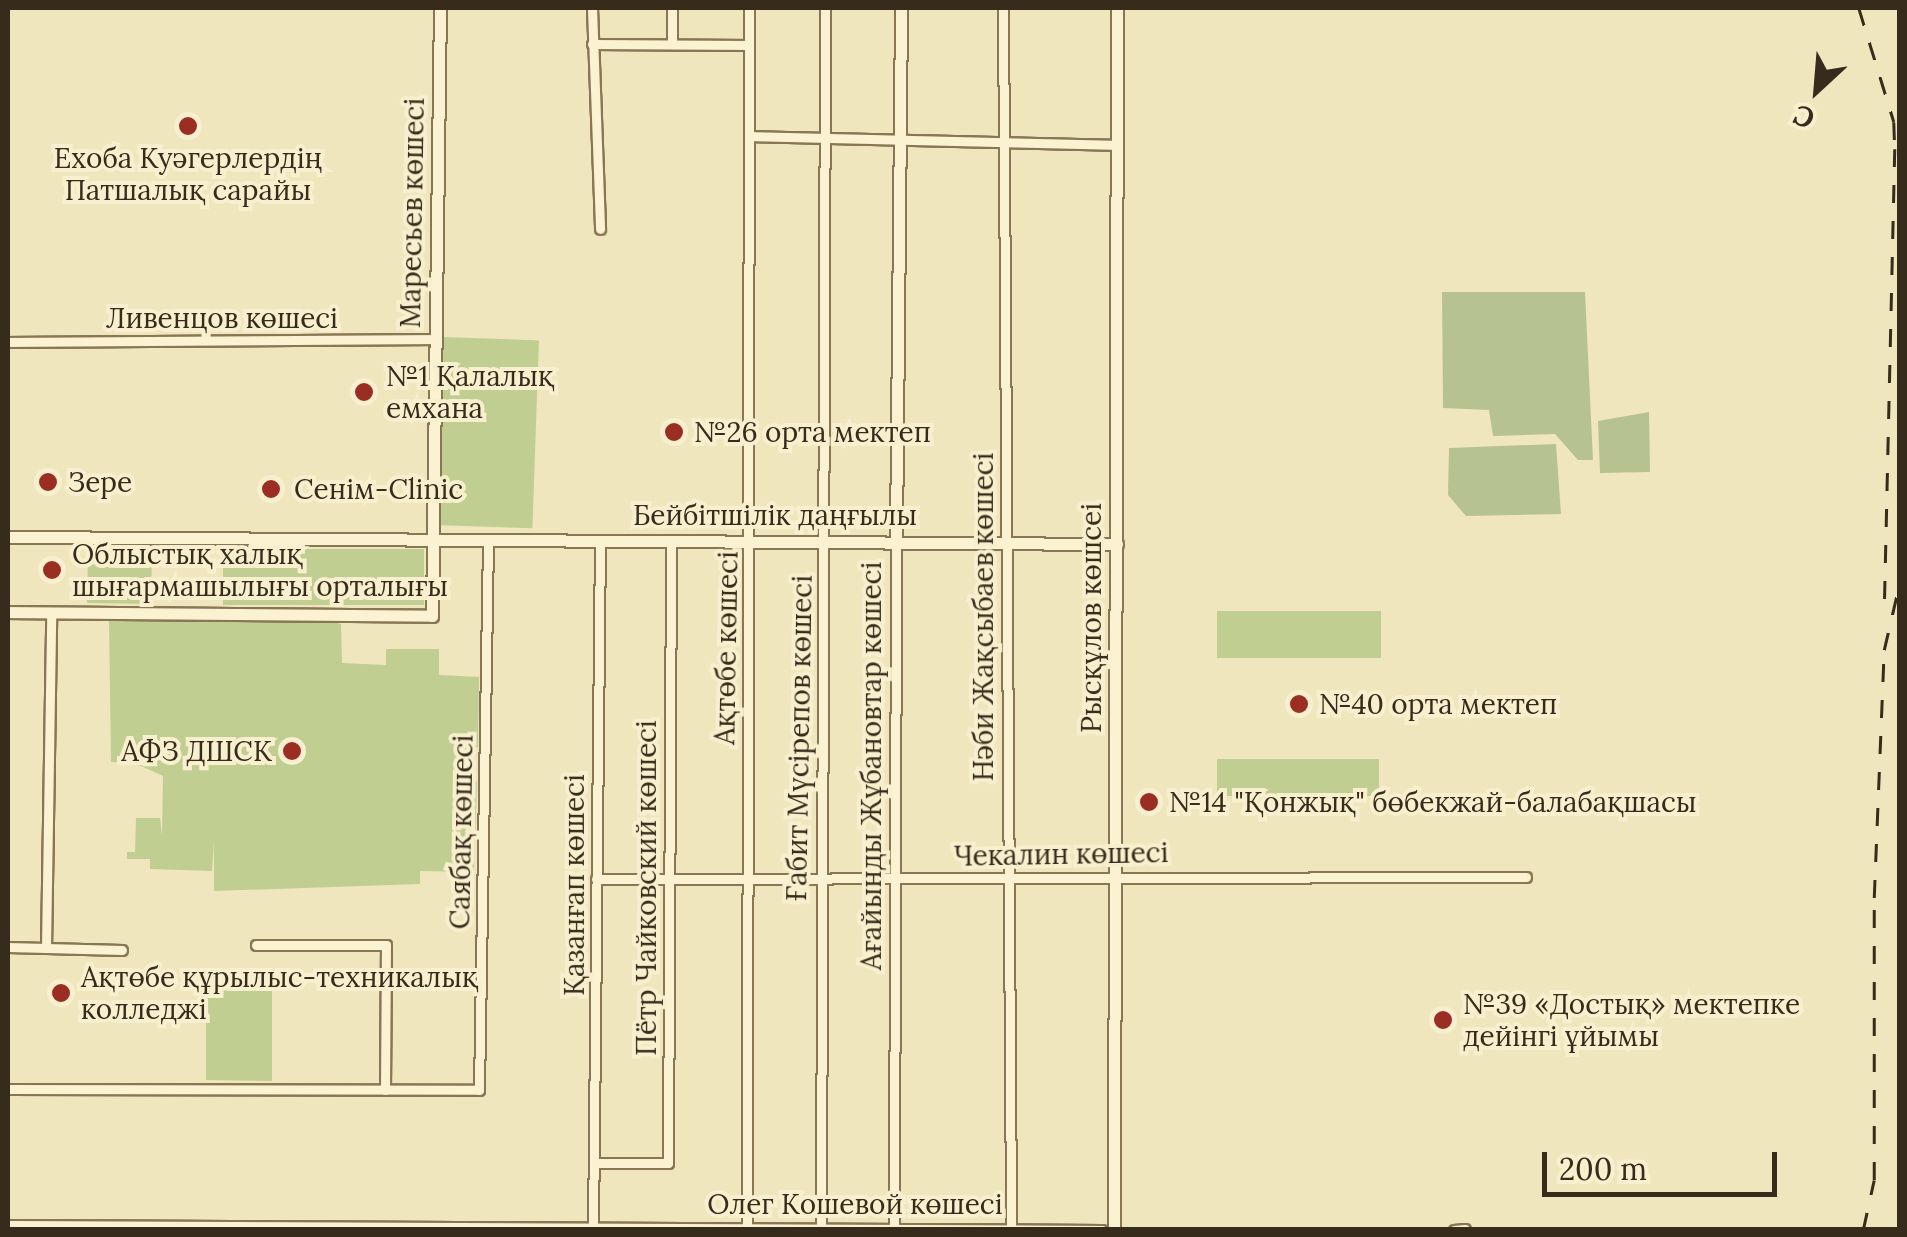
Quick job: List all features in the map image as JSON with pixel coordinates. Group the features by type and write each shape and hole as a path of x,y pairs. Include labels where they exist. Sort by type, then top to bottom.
{"street":[{"name":"Маресьев көшесі","path":"434,540 440,8"},
{"path":"592,8 600,229"},
{"path":"672,8 672,43"},
{"name":"Ақтөбе көшесі","path":"747,1227 749,8"},
{"name":"Ғабит Мүсірепов көшесі","path":"821,1228 825,8"},
{"name":"Ағайынды Жұбановтар көшесі","path":"894,1225 901,8"},
{"name":"Нәби Жақсыбаев көшесі","path":"1003,8 1011,1227"},
{"name":"Рысқұлов көшсеі","path":"1114,1230 1116,8"},
{"path":"592,44 749,45"},
{"path":"750,136 1117,145"},
{"name":"Ливенцов көшесі","path":"8,342 436,339"},
{"name":"Бейбітшілік даңғылы","path":"8,537 1116,544"},
{"path":"8,612 432,616 434,540"},
{"name":"Саябақ көшесі","path":"8,1090 479,1090 488,540"},
{"name":"Қазанғап көшесі","path":"593,1229 600,540"},
{"name":"Пётр Чайковский көшесі","path":"596,1163 668,1163 671,540"},
{"path":"46,948 51,612"},
{"name":"Чекалин көшесі","path":"596,879 1526,877"},
{"path":"256,945 386,945 385,1090"},
{"path":"8,946 122,950"},
{"name":"Олег Кошевой көшесі","path":"8,1225 593,1229 894,1225 1102,1230"},
{"path":"1454,1230 1465,1229"}],"green space":[{"path":"1442,292 1585,292 1593,460 1578,460 1555,434 1493,436 1489,410 1443,408"},
{"path":"442,337 539,340 532,528 435,525"},
{"path":"1649,412 1650,472 1600,473 1598,421"},
{"path":"1556,444 1561,514 1466,516 1448,495 1449,448"},
{"path":"88,549 152,550 151,604 87,603"},
{"path":"223,549 424,549 424,605 223,605"},
{"path":"1217,611 1381,611 1381,658 1217,658"},
{"name":"АФЗ ДШСК","path":"109,619 322,619 341,624 342,663 386,665 386,649 439,649 439,675 479,677 478,747 459,756 459,774 477,782 474,872 420,871 420,884 214,891 214,842 212,871 150,869 150,859 127,859 127,852 135,852 136,818 160,818 162,835 163,776 132,762 111,762"},
{"path":"1217,759 1379,759 1379,796 1217,796"},
{"path":"272,986 272,1081 206,1080 206,997 221,988"}],"railway":[{"path":"1859,8 1894,122 1885,602"},
{"path":"1863,1230 1874,1180 1874,898 1884,650 1900,581"}],"place":[{"name":"Ехоба Куәгерлердің Патшалық сарайы","path":"188,126"},
{"name":"№1 Қалалық емхана","path":"364,392"},
{"name":"№26 орта мектеп","path":"674,432"},
{"name":"Зере","path":"48,482"},
{"name":"Сенім-Clinic","path":"271,489"},
{"name":"Облыстық халық шығармашылығы орталығы","path":"52,570"},
{"name":"№40 орта мектеп","path":"1299,704"},
{"name":"АФЗ ДШСК","path":"292,751"},
{"name":"№14 \"Қонжық\" бөбекжай-балабақшасы","path":"1149,802"},
{"name":"Ақтөбе құрылыс-техникалық колледжі","path":"61,993"},
{"name":"№39 «Достық» мектепке дейінгі ұйымы","path":"1443,1020"}]}
